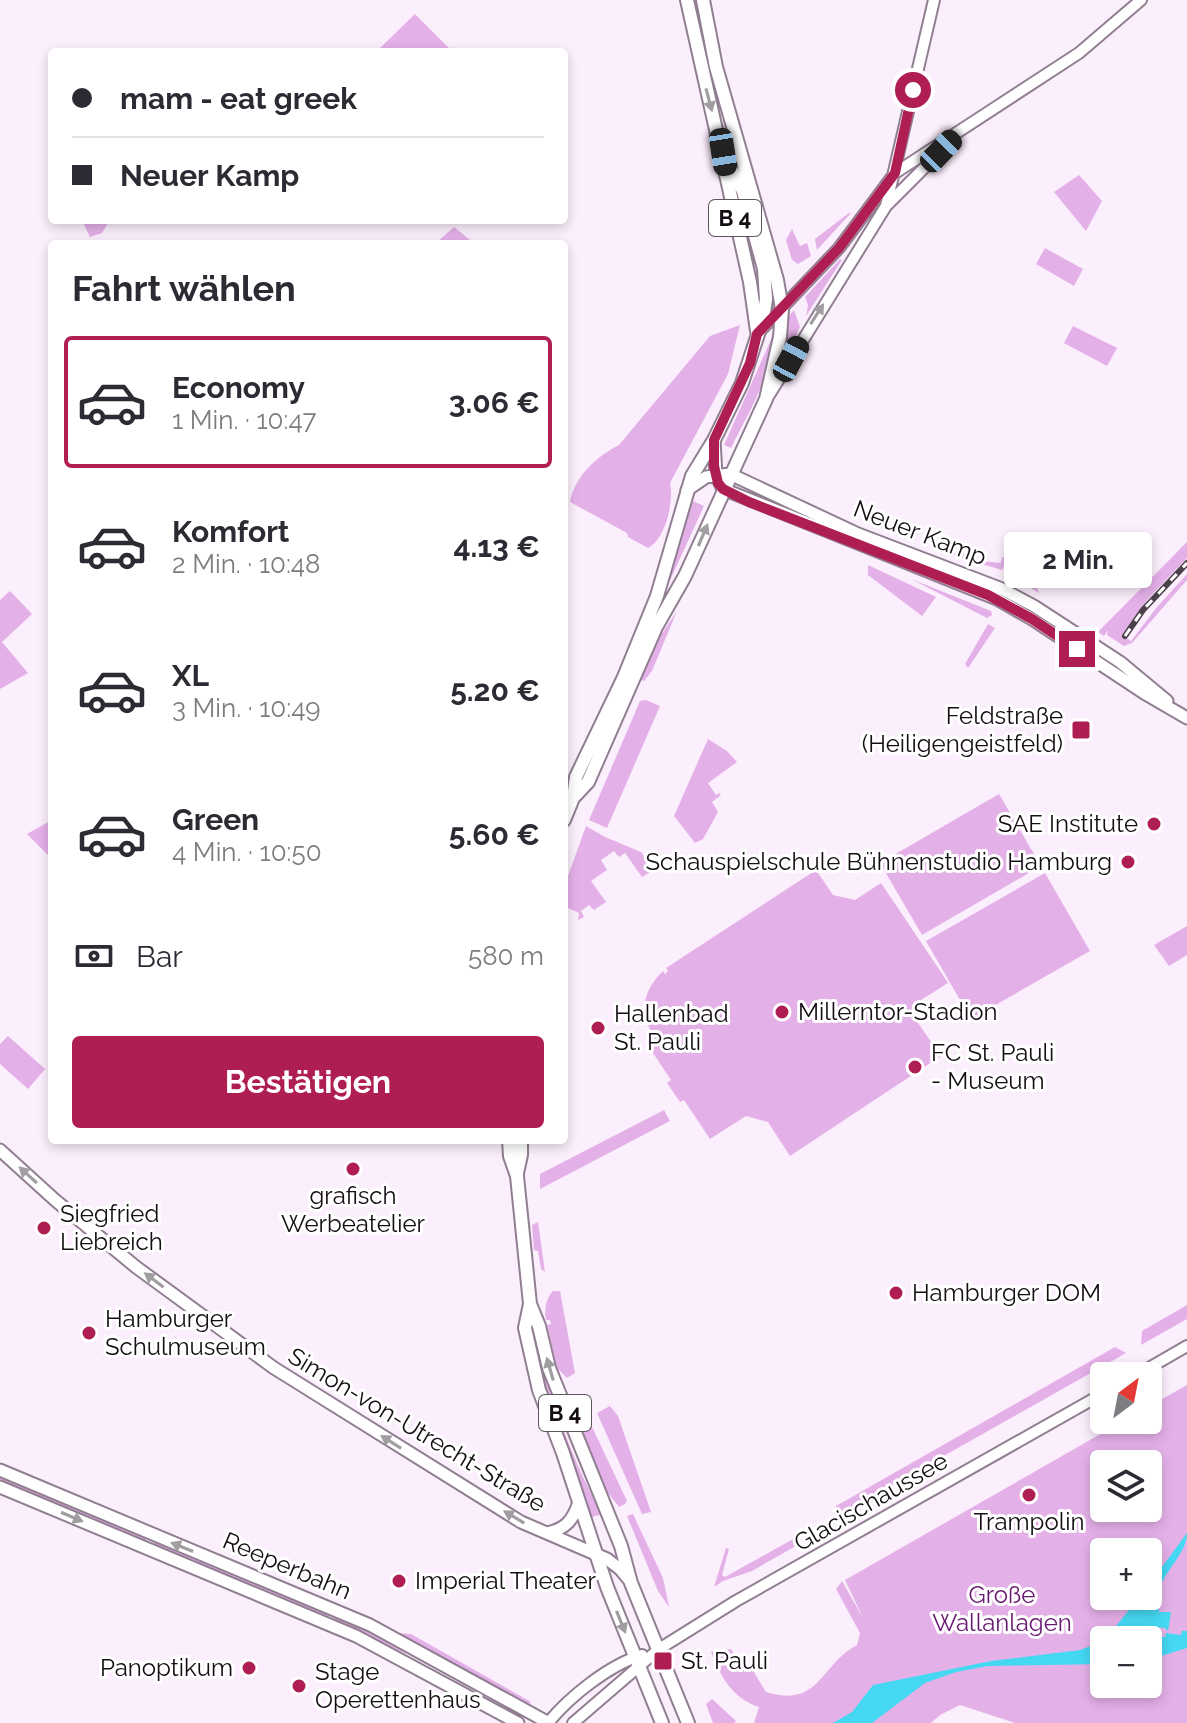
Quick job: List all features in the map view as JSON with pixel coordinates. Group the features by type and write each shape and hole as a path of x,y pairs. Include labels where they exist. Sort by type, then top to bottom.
{"main road":[{"name":"B 4","path":"568,810 576,777 630,664 667,565 687,490 746,373 757,334 752,290 687,0"},
{"name":"B 4","path":"573,798 588,782 656,627 680,585 766,399 778,352 782,309 777,280 716,67 703,0"},
{"path":"714,440 716,475 723,489"},
{"path":"687,490 700,480 730,474"},
{"name":"Neuer Kamp","path":"730,474 858,534 1012,594 1129,669 1187,718"},
{"name":"Neuer Kamp","path":"723,489 997,599 1187,718"},
{"name":"B 4","path":"509,1144 517,1176 530,1304 557,1391 688,1723"},
{"name":"B 4","path":"517,1176 521,1144"},
{"name":"Simon-von-Utrecht-Straße","path":"0,1150 136,1267 270,1365 521,1522 595,1553 620,1569 631,1583"},
{"name":"B 4","path":"530,1304 525,1328 533,1368 595,1553 662,1723"},
{"name":"Reeperbahn","path":"0,1470 370,1625 548,1723"},
{"name":"Reeperbahn","path":"0,1487 339,1628 405,1660 518,1723"},
{"path":"547,1533 571,1522 579,1502"}],"street":[{"path":"886,206 934,0"},
{"path":"757,334 844,241 895,173 1079,53 1141,0"},
{"path":"766,399 886,206 960,131"},
{"path":"1159,1362 1187,1346"},
{"name":"Glacischaussee","path":"637,1662 736,1601 1090,1401"},
{"path":"548,1723 558,1710 612,1668 637,1662"},
{"path":"573,1723 637,1662"}],"green space":[{"path":"415,14 449,48 380,48"},
{"path":"1079,175 1102,201 1086,231 1054,192"},
{"path":"851,213 817,250 815,239"},
{"path":"84,224 107,224 102,233 90,237"},
{"path":"454,227 470,240 439,240"},
{"path":"792,229 800,246 807,243 811,256 798,264 792,260 786,240"},
{"path":"1045,248 1083,269 1074,286 1036,264"},
{"path":"840,259 806,316 808,305 805,297"},
{"path":"794,310 800,327 783,362 787,318"},
{"path":"740,325 728,374 670,483 671,499 660,537 648,548 570,502 588,468 619,445 710,336"},
{"path":"1073,326 1117,348 1107,366 1064,343"},
{"path":"773,335 773,348 765,377 731,448 724,445"},
{"path":"691,500 704,506 667,587"},
{"path":"1187,542 1187,558 1148,599 1122,635 1131,641 1187,574 1187,580 1132,643 1124,646 1107,635 1108,630 1104,636 1098,632"},
{"path":"948,554 971,554 971,560 1001,563 1002,557 1009,557 1002,570"},
{"path":"1026,559 1028,561 1039,593 1017,580"},
{"path":"868,565 936,597 922,616 868,575"},
{"path":"911,579 991,611 992,615 987,618"},
{"path":"10,591 32,614 2,642 28,673 0,689 0,600"},
{"path":"677,611 652,671 644,681 641,680 659,638"},
{"path":"988,624 995,628 968,668 965,664"},
{"path":"646,700 660,706 607,828 589,820 640,701"},
{"path":"708,739 727,751 737,762 708,783 716,795 721,795 712,802 718,812 703,839 695,843 674,816"},
{"path":"999,794 1041,866 922,935 880,863"},
{"path":"48,822 48,855 27,834"},
{"path":"586,826 641,852 654,870 642,877 625,853 619,857 614,851 601,860 607,870 591,881 606,902 594,910 589,905 581,911 584,917 578,920 579,913 568,908 568,876"},
{"name":"Millerntor-Stadion","path":"816,870 833,895 855,900 881,883 941,972 948,983 921,1000 918,1023 941,1056 790,1156 768,1122 746,1116 710,1139 684,1100 680,1102 667,1083 671,1080 647,1044 653,1034 645,1009 651,985 663,971 665,974 668,971 666,968"},
{"path":"1045,873 1090,951 971,1019 926,941"},
{"path":"1187,926 1187,955 1169,966 1154,945"},
{"path":"8,1036 45,1069 28,1089 0,1064 0,1044"},
{"path":"664,1110 670,1121 540,1189 540,1174"},
{"path":"538,1222 545,1272 541,1269 538,1251 534,1250 532,1225"},
{"path":"553,1291 560,1291 575,1373 567,1378 557,1368 547,1325 551,1324 550,1320 546,1320 546,1304"},
{"path":"1187,1305 1187,1319 1141,1345 1142,1331"},
{"path":"531,1327 561,1423 602,1514 592,1517 541,1379"},
{"path":"1115,1347 1126,1353 1110,1362 1090,1362 1090,1373 834,1518 836,1506"},
{"name":"Große Wallanlagen","path":"1187,1385 1187,1723 1015,1723 960,1705 931,1723 754,1723 759,1707 729,1686 711,1652 731,1649 739,1663 746,1659 766,1692 784,1696 809,1690 857,1645 860,1633 836,1589 842,1581 863,1618 845,1580 1100,1434 1162,1434 1162,1399"},
{"path":"577,1395 627,1501 619,1507 605,1489 568,1398"},
{"path":"610,1406 618,1416 651,1512 642,1514 597,1413"},
{"path":"0,1475 147,1536 144,1542 0,1483"},
{"path":"633,1514 663,1578 669,1607 658,1591 627,1516"},
{"path":"795,1538 801,1543 752,1571 714,1587 726,1548 729,1549 722,1575 725,1577"},
{"path":"155,1540 329,1613 327,1617 152,1545"},
{"path":"336,1616 375,1634 407,1654 334,1620"},
{"path":"396,1633 411,1634 531,1702 528,1705"},
{"path":"712,1699 736,1721 734,1723 713,1723 706,1704"}],"water":[{"path":"1187,1533 1183,1548 1162,1582 1162,1567"},
{"path":"1129,1610 1171,1612 1168,1631 1162,1626 1116,1626"},
{"path":"1182,1631 1187,1631 1187,1648 1162,1656 1162,1637 1166,1633 1181,1635"},
{"path":"1090,1646 1090,1664 988,1666 956,1672 925,1683 872,1723 833,1723 852,1712 873,1685 991,1661"}],"railway":[{"path":"1125,636 1143,610 1187,563"}],"place":[{"name":"Feldstraße (Heiligengeistfeld)","path":"1081,730"},
{"name":"SAE Institute","path":"1154,824"},
{"name":"Schauspielschule Bühnenstudio Hamburg","path":"1128,862"},
{"name":"Millerntor-Stadion","path":"782,1012"},
{"name":"Hallenbad St. Pauli","path":"598,1028"},
{"name":"FC St. Pauli - Museum","path":"915,1067"},
{"name":"grafisch Werbeatelier","path":"353,1169"},
{"name":"Siegfried Liebreich","path":"44,1228"},
{"name":"Hamburger DOM","path":"896,1293"},
{"name":"Hamburger Schulmuseum","path":"89,1333"},
{"name":"Trampolin","path":"1029,1495"},
{"name":"Imperial Theater","path":"399,1581"},
{"name":"St. Pauli","path":"663,1661"},
{"name":"Panoptikum","path":"249,1668"},
{"name":"Stage Operettenhaus","path":"299,1686"}],"route":[{"path":"913,90 895,173 839,248 757,334 742,383 714,440 717,479 723,489 749,502 997,599 1077,649"}]}
